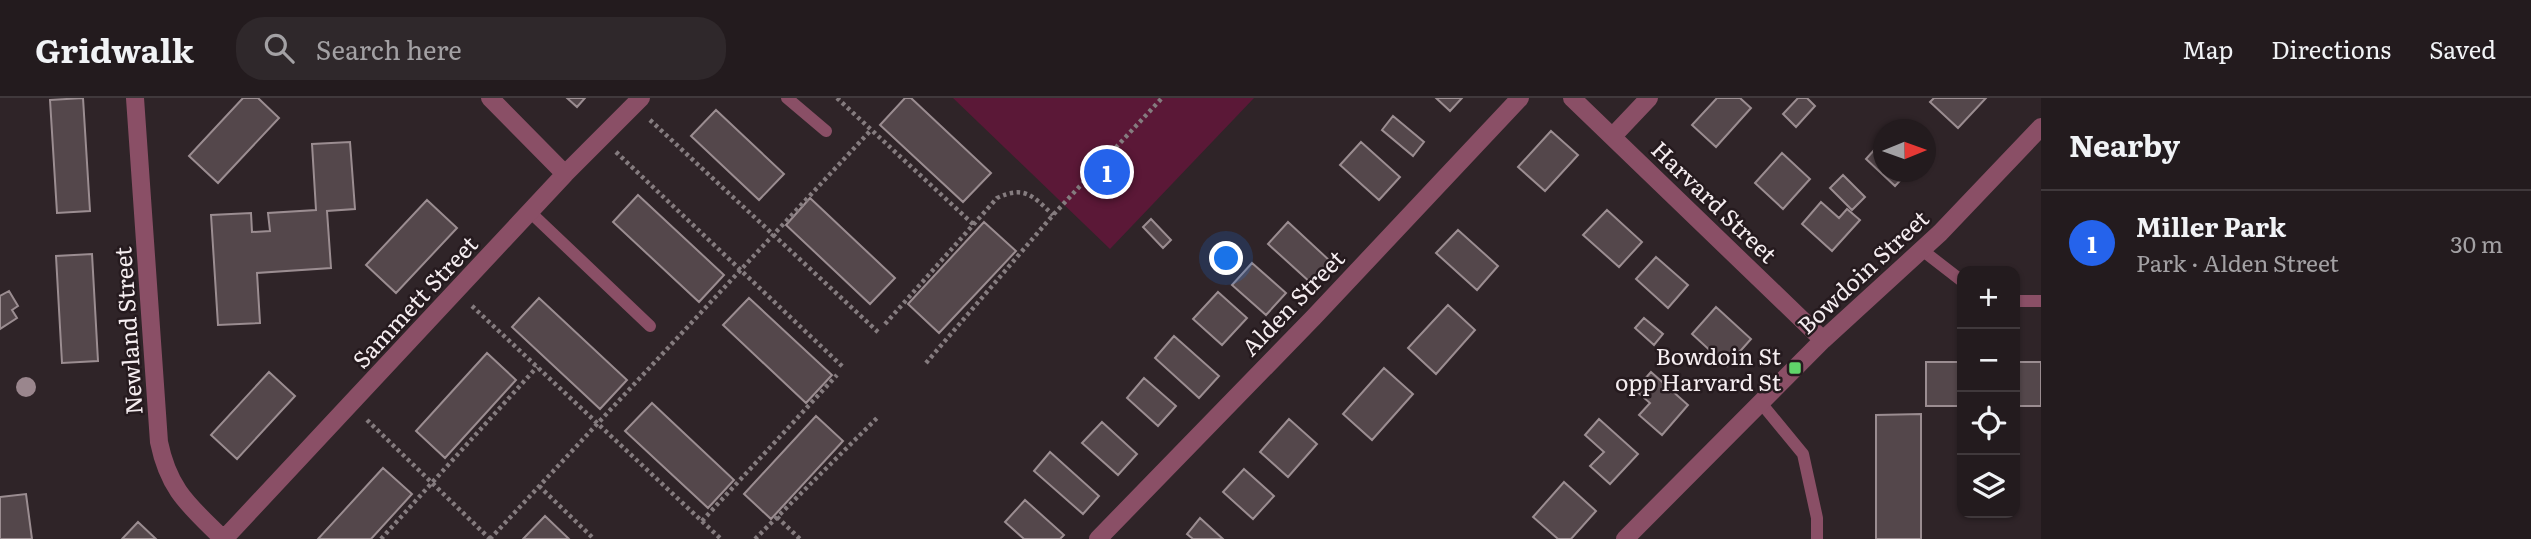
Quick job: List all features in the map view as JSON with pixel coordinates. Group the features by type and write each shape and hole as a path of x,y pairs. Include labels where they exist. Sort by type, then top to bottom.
{"street":[{"name":"Newland Street","path":"135,98 159,442 166,471 174,487 224,539"},
{"path":"490,98 565,174"},
{"name":"Alden Street","path":"1098,539 1314,317 1520,98"},
{"name":"Harvard Street","path":"1572,98 1823,340"},
{"path":"1613,136 1649,98"},
{"name":"Sammett Street","path":"224,539 565,174 637,102"},
{"name":"Bowdoin Street","path":"1625,539 1823,340 1922,250 2041,127"}],"lane":[{"path":"787,98 826,131"},
{"path":"530,212 650,326"},
{"path":"1922,250 1957,277"},
{"path":"2020,301 2041,301"},
{"path":"1761,404 1803,454 1817,518 1817,539"}],"path":[{"path":"837,98 974,225"},
{"path":"926,363 1053,215 1162,98"},
{"path":"637,102 773,235 878,332"},
{"path":"352,405 490,539 871,130"},
{"path":"601,138 844,368"},
{"path":"885,324 997,198 1016,191 1031,195 1053,215"},
{"path":"456,291 721,539"},
{"path":"381,539 537,367"},
{"path":"702,521 837,375"},
{"path":"755,539 879,416"},
{"path":"539,486 594,539"},
{"path":"777,517 800,539"}],"shaded area":[{"path":"953,98 1254,98 1110,249"}],"building":[{"path":"83,98 90,211 57,213 50,100"},
{"path":"243,98 258,98 279,118 218,183 189,156"},
{"path":"567,98 585,98 577,107"},
{"path":"905,98 911,98 991,173 963,202 880,125"},
{"path":"1436,98 1462,98 1450,111"},
{"path":"1717,98 1740,98 1751,108 1716,147 1692,125"},
{"path":"1798,98 1807,98 1815,106 1796,127 1783,114"},
{"path":"1934,98 1986,98 1958,128 1930,102"},
{"path":"716,110 784,174 759,200 691,136"},
{"path":"1393,116 1424,142 1413,156 1382,130"},
{"path":"1551,131 1578,155 1545,191 1518,167"},
{"path":"350,142 355,209 327,211 331,268 257,273 260,323 218,325 211,215 251,213 252,232 270,231 268,213 316,210 312,144"},
{"path":"1361,142 1400,177 1379,200 1340,165"},
{"path":"1873,151 1873,166 1866,159"},
{"path":"1782,153 1810,179 1783,209 1755,183"},
{"path":"1843,175 1865,197 1852,210 1830,188"},
{"path":"638,195 724,275 699,302 613,222"},
{"path":"810,198 895,278 870,304 786,225"},
{"path":"427,200 457,228 396,293 366,265"},
{"path":"1821,202 1839,218 1847,209 1860,220 1832,251 1802,224"},
{"path":"1607,210 1642,242 1619,267 1583,235"},
{"path":"1151,219 1171,240 1163,248 1143,227"},
{"path":"984,222 1016,251 939,333 908,304"},
{"path":"1288,222 1330,261 1311,283 1268,244"},
{"path":"1458,230 1498,266 1477,290 1436,253"},
{"path":"92,254 98,361 62,363 56,256"},
{"path":"1656,257 1688,285 1668,308 1636,279"},
{"path":"1252,263 1286,293 1266,315 1232,285"},
{"path":"9,291 18,306 12,310 17,318 0,329 0,296"},
{"path":"1218,292 1247,318 1222,345 1193,319"},
{"path":"539,298 627,380 600,409 512,327"},
{"path":"749,298 832,375 806,403 723,325"},
{"path":"1448,305 1475,330 1436,374 1408,348"},
{"path":"1716,307 1751,339 1727,366 1692,334"},
{"path":"1644,318 1663,334 1654,345 1635,328"},
{"path":"1174,336 1219,376 1199,398 1155,358"},
{"path":"487,353 516,380 445,458 416,431"},
{"path":"1926,362 1957,362 1957,406 1926,406"},
{"path":"2020,362 2041,362 2041,406 2020,406"},
{"path":"1384,368 1413,394 1372,440 1343,414"},
{"path":"269,372 295,396 237,459 211,435"},
{"path":"1651,372 1688,405 1662,435 1639,415 1650,403 1635,390"},
{"path":"1144,378 1176,406 1158,426 1127,398"},
{"path":"652,403 734,480 708,508 625,431"},
{"path":"1921,414 1921,539 1876,539 1876,415"},
{"path":"816,416 843,441 771,519 744,494"},
{"path":"1289,419 1317,444 1288,477 1260,452"},
{"path":"1599,419 1638,454 1610,484 1590,466 1604,452 1585,435"},
{"path":"1102,422 1137,454 1118,475 1082,443"},
{"path":"1050,452 1099,496 1083,514 1034,471"},
{"path":"383,468 412,494 371,539 318,539"},
{"path":"1244,469 1274,496 1253,519 1223,492"},
{"path":"1564,482 1596,511 1571,539 1558,539 1533,517"},
{"path":"26,494 32,539 0,539 0,497"},
{"path":"1025,500 1064,535 1060,539 1024,539 1005,522"},
{"path":"545,516 569,539 523,539"},
{"path":"1200,518 1223,539 1193,539 1187,534"},
{"path":"138,522 156,539 122,539"}],"place":[{"name":"Miller Park","path":"1107,172"},
{"name":"Bowdoin St opp Harvard St","path":"1795,368"}]}
